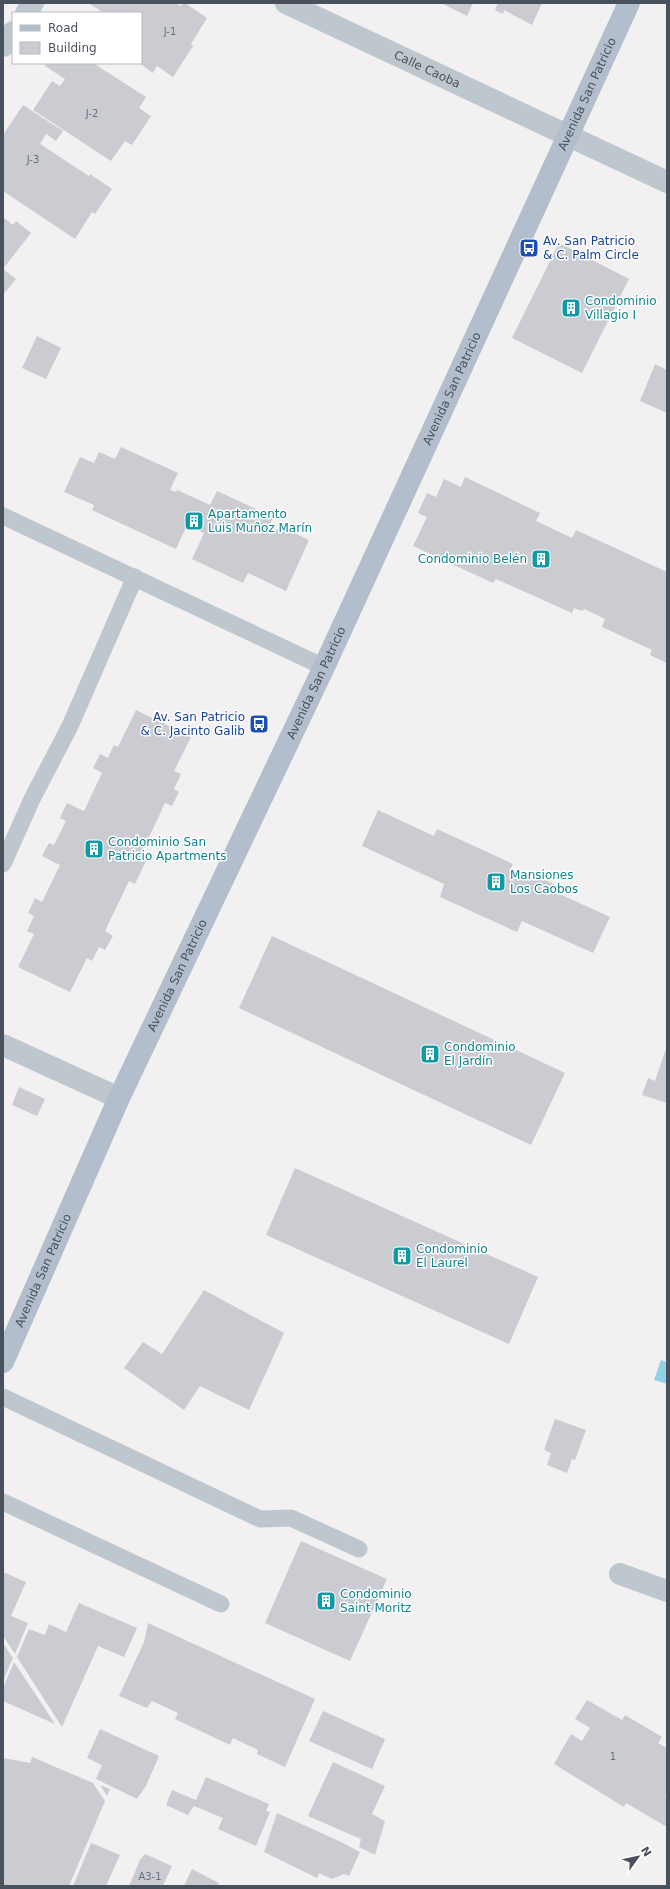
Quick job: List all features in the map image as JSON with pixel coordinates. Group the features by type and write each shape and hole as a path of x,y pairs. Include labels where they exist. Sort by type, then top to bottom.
{"main road":[{"name":"Avenida San Patricio","path":"3,1362 119,1098 324,666 629,3"}],"street":[{"path":"27,12 33,3"},
{"name":"Calle Caoba","path":"286,3 568,134 667,182"},
{"path":"3,46 12,33"},
{"path":"3,1044 119,1098"},
{"path":"620,1574 667,1591"}],"lane":[{"path":"3,516 324,666"},
{"path":"3,864 32,800 70,726 135,577"},
{"path":"3,1397 260,1518 291,1518 359,1549"},
{"path":"3,1502 221,1604"}],"water":[{"path":"661,1360 667,1362 667,1384 654,1380"}],"building":[{"path":"88,3 176,3 180,6 185,3 207,18 191,44 193,46 173,77 157,66 153,73 140,64 142,64 142,12 101,11"},
{"path":"441,3 473,3 467,16"},
{"path":"498,3 542,3 532,25 504,10 503,14 495,10"},
{"path":"46,64 95,64 146,97 139,108 151,116 132,145 125,141 111,161 33,110 52,81 60,86 65,79 45,66"},
{"path":"23,105 63,131 56,141 46,134 40,144 112,189 95,214 92,212 75,239 3,191 3,135"},
{"path":"3,217 13,225 16,221 31,233 3,269"},
{"name":"Condominio Villagio I","path":"559,243 629,279 582,373 512,338"},
{"path":"3,269 16,279 3,295"},
{"path":"37,336 61,348 46,379 22,368"},
{"path":"655,364 667,370 667,413 640,401"},
{"name":"Apartamento Luis Muñoz Marín","path":"121,447 178,473 170,490 176,492 177,490 210,505 217,491 273,517 268,529 275,533 279,526 309,540 286,591 248,573 243,583 192,559 204,533 187,525 176,549 92,510 94,505 64,492 80,457 94,463 99,452 115,459"},
{"name":"Condominio Belén","path":"465,477 540,513 536,521 572,538 576,530 667,572 667,663 650,655 652,650 602,627 605,619 584,609 582,611 574,608 572,613 496,579 493,583 413,546 427,517 418,513 427,493 436,497 444,479 461,487"},
{"name":"Condominio San Patricio Apartments","path":"136,710 191,737 174,771 181,774 174,789 179,792 172,806 165,803 141,854 148,857 135,884 129,881 105,931 113,936 105,950 99,947 92,961 87,958 70,992 18,967 34,934 27,931 34,916 28,913 35,898 42,902 60,865 42,856 49,843 54,845 66,821 60,818 67,803 84,811 102,773 93,768 100,754 108,758 114,745 118,747"},
{"name":"Mansiones Los Caobos","path":"378,810 434,836 437,829 513,864 510,870 535,881 536,876 556,885 553,891 610,917 593,953 522,921 517,932 440,897 444,884 362,846"},
{"name":"Condominio El Jardín","path":"272,936 565,1073 531,1145 239,1008"},
{"path":"667,1046 667,1103 642,1095 648,1078 655,1081"},
{"path":"19,1087 45,1099 37,1116 12,1105"},
{"name":"Condominio El Laurel","path":"295,1168 538,1277 509,1344 266,1235"},
{"path":"204,1290 284,1333 249,1410 200,1386 184,1410 124,1368 143,1342 162,1354"},
{"path":"555,1419 586,1430 575,1460 572,1459 567,1473 547,1465 551,1453 544,1450"},
{"name":"Condominio Saint Moritz","path":"301,1541 387,1579 350,1661 265,1623"},
{"path":"3,1572 26,1582 11,1616 28,1623 15,1654 3,1636"},
{"path":"79,1603 137,1628 124,1657 98,1646 62,1727 17,1657 29,1629 45,1635 49,1624 66,1632"},
{"path":"148,1623 315,1699 285,1767 257,1754 258,1750 233,1738 230,1745 175,1719 178,1713 152,1701 147,1708 119,1696 144,1642"},
{"path":"3,1643 13,1658 3,1681"},
{"path":"14,1662 55,1724 3,1701 3,1688"},
{"path":"587,1700 622,1720 625,1715 662,1737 658,1743 667,1748 667,1792 665,1796 667,1797 667,1827 626,1803 624,1807 554,1764 571,1734 582,1741 590,1728 575,1719"},
{"path":"323,1711 385,1739 372,1769 309,1741"},
{"path":"100,1729 159,1756 146,1786 137,1799 96,1779 102,1765 87,1758"},
{"path":"32,1757 93,1783 105,1801 69,1886 3,1886 3,1758 30,1763"},
{"path":"333,1762 385,1786 372,1814 385,1821 375,1855 359,1847 361,1839 308,1816"},
{"path":"206,1777 269,1804 266,1811 270,1812 256,1846 218,1829 223,1818 194,1806 188,1815 166,1805 172,1790 196,1800"},
{"path":"100,1785 110,1789 107,1796"},
{"path":"277,1813 360,1852 349,1876 344,1874 332,1879 319,1873 317,1878 264,1852"},
{"path":"91,1843 120,1855 106,1886 73,1886"},
{"path":"145,1854 172,1866 163,1886 129,1886 140,1860"},
{"path":"192,1869 219,1883 217,1886 184,1886"}],"place":[{"name":"Av. San Patricio & C. Palm Circle","path":"529,248"},
{"name":"Condominio Villagio I","path":"571,308"},
{"name":"Apartamento Luis Muñoz Marín","path":"194,521"},
{"name":"Condominio Belén","path":"541,559"},
{"name":"Av. San Patricio & C. Jacinto Galib","path":"259,724"},
{"name":"Condominio San Patricio Apartments","path":"94,849"},
{"name":"Mansiones Los Caobos","path":"496,882"},
{"name":"Condominio El Jardín","path":"430,1054"},
{"name":"Condominio El Laurel","path":"402,1256"},
{"name":"Condominio Saint Moritz","path":"326,1601"}]}
